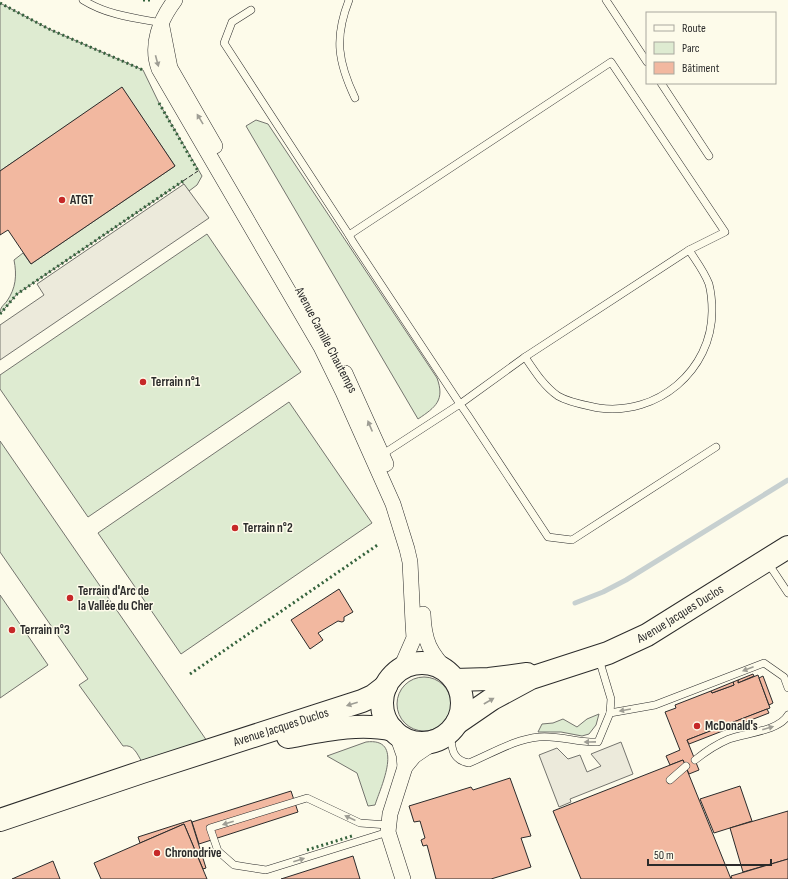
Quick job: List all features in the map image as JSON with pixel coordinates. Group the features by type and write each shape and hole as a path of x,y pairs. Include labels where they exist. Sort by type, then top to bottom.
{"main road":[{"name":"Avenue Jacques Duclos","path":"449,731 492,699 531,678 598,656 647,635 788,548"},
{"path":"425,663 435,665 451,676 460,690 462,701 461,712 449,731 428,742 418,743 407,740 395,732 387,722 382,704 393,678 414,664 425,663"},
{"name":"Avenue Jacques Duclos","path":"451,676 489,679 566,666"},
{"name":"Avenue Jacques Duclos","path":"0,820 142,772 362,701 373,696 393,678"},
{"name":"Avenue Jacques Duclos","path":"173,763 308,733 368,727 395,732"}],"street":[{"path":"162,23 174,0"},
{"name":"Avenue Camille Chautemps","path":"162,23 170,68 330,344 356,396 378,457 406,544 410,562 414,638 393,678"},
{"name":"Avenue Camille Chautemps","path":"378,457 399,492 416,543 421,575 425,637 438,662 451,676"},
{"path":"405,767 414,756 449,731"},
{"path":"395,732 404,755 405,767 388,828 403,879"}],"lane":[{"path":"83,0 94,7 113,14 162,23"},
{"path":"349,0 342,21 340,53 346,77 355,98"},
{"path":"606,0 646,60"},
{"path":"251,10 232,22 224,43 548,537 572,540 716,447"},
{"path":"349,235 611,62 725,232 689,250 525,357 460,404 378,457"},
{"path":"662,84 709,156"},
{"path":"525,357 543,384 559,396 581,405 606,409 627,409 649,403 664,396 693,370 706,346 712,324 712,302 709,284 702,269 689,250"},
{"path":"766,561 788,593"},
{"path":"449,731 453,755 460,761 469,763 522,740 538,737 556,736 586,743 598,742 610,713 611,698 598,656"},
{"path":"610,713 655,705 764,663 784,677 788,688"},
{"path":"695,760 708,750 729,739 775,726 784,721 788,715"},
{"path":"670,780 686,766"},
{"path":"307,798 360,823 388,828 266,870 234,865 218,851 210,828 307,798"}],"green space":[{"path":"0,3 51,30 143,70 159,103 202,176 197,185 189,191 182,182 17,294 0,314 1,308 10,296 14,286 14,260 23,253 31,264 175,166 122,88 0,171"},
{"path":"256,120 268,124 437,378 440,392 437,402 430,411 418,419 246,126"},
{"name":"Terrain n°1","path":"207,234 301,372 88,517 0,389 0,375"},
{"name":"Terrain n°2","path":"289,402 372,523 181,654 98,533"},
{"name":"Terrain d'Arc de la Vallée du Cher","path":"0,441 207,741 142,762 133,748 123,746 79,685 88,679 0,552"},
{"name":"Terrain n°3","path":"0,595 48,665 0,698"},
{"path":"424,677 434,679 443,685 449,694 451,704 449,714 443,723 434,729 424,731 414,729 405,723 399,714 397,704 399,694 405,685 414,679"},
{"path":"599,714 596,725 589,734 582,736 561,732 538,732 542,724 553,723 563,719 577,727 587,719"},
{"path":"366,742 378,742 385,747 388,755 385,775 375,805 368,806 357,773 327,756"}],"shaded area":[{"path":"184,184 209,218 0,360 0,325 44,295 37,284"},
{"path":"621,742 633,774 570,799 571,802 559,807 539,755 557,748 568,759 580,755 587,772 601,766 591,754"}],"building":[{"name":"ATGT","path":"122,87 175,166 31,264 8,230 0,235 0,171"},
{"path":"339,589 353,612 344,617 344,621 338,621 318,633 323,640 310,649 291,620"},
{"path":"753,674 754,676 738,683 738,680"},
{"name":"McDonald's","path":"758,675 770,708 687,740 699,770 689,774 683,760 670,765 666,756 680,750 665,712 676,708 675,705 711,691 712,693 734,685 733,682 738,680 738,683"},
{"path":"763,676 773,703 769,705 759,678"},
{"path":"733,682 734,685 712,693 711,691"},
{"path":"767,709 769,713 689,744 687,740"},
{"path":"683,760 731,879 581,879 553,811"},
{"path":"510,778 531,836 521,838 531,867 491,879 436,879 427,845 423,846 421,840 425,838 420,821 414,822 409,806 471,787 473,790"},
{"path":"740,786 752,821 714,833 700,799"},
{"path":"291,791 298,812 199,844 192,822"},
{"path":"788,811 788,859 743,872 730,828"},
{"path":"191,820 206,868 203,869 184,824 140,843 138,837"},
{"name":"Chronodrive","path":"184,824 207,879 101,879 94,863"},
{"path":"353,856 360,879 281,879"},
{"path":"788,859 788,879 732,879 731,876"},
{"path":"53,861 60,879 12,879"}],"waterway":[{"path":"575,603 603,592 626,580 788,480"}],"hedge":[{"path":"143,0 151,0"},
{"path":"0,3 51,30 143,70"},
{"path":"159,103 198,171"},
{"path":"0,314 17,294 183,181"},
{"path":"190,674 379,544"},
{"path":"307,850 352,836"}],"fence":[{"path":"183,181 198,171"}],"place":[{"name":"ATGT","path":"62,200"},
{"name":"Terrain n°1","path":"143,382"},
{"name":"Terrain n°2","path":"235,528"},
{"name":"Terrain d'Arc de la Vallée du Cher","path":"70,598"},
{"name":"Terrain n°3","path":"12,630"},
{"name":"McDonald's","path":"697,726"},
{"name":"Chronodrive","path":"157,853"}]}
